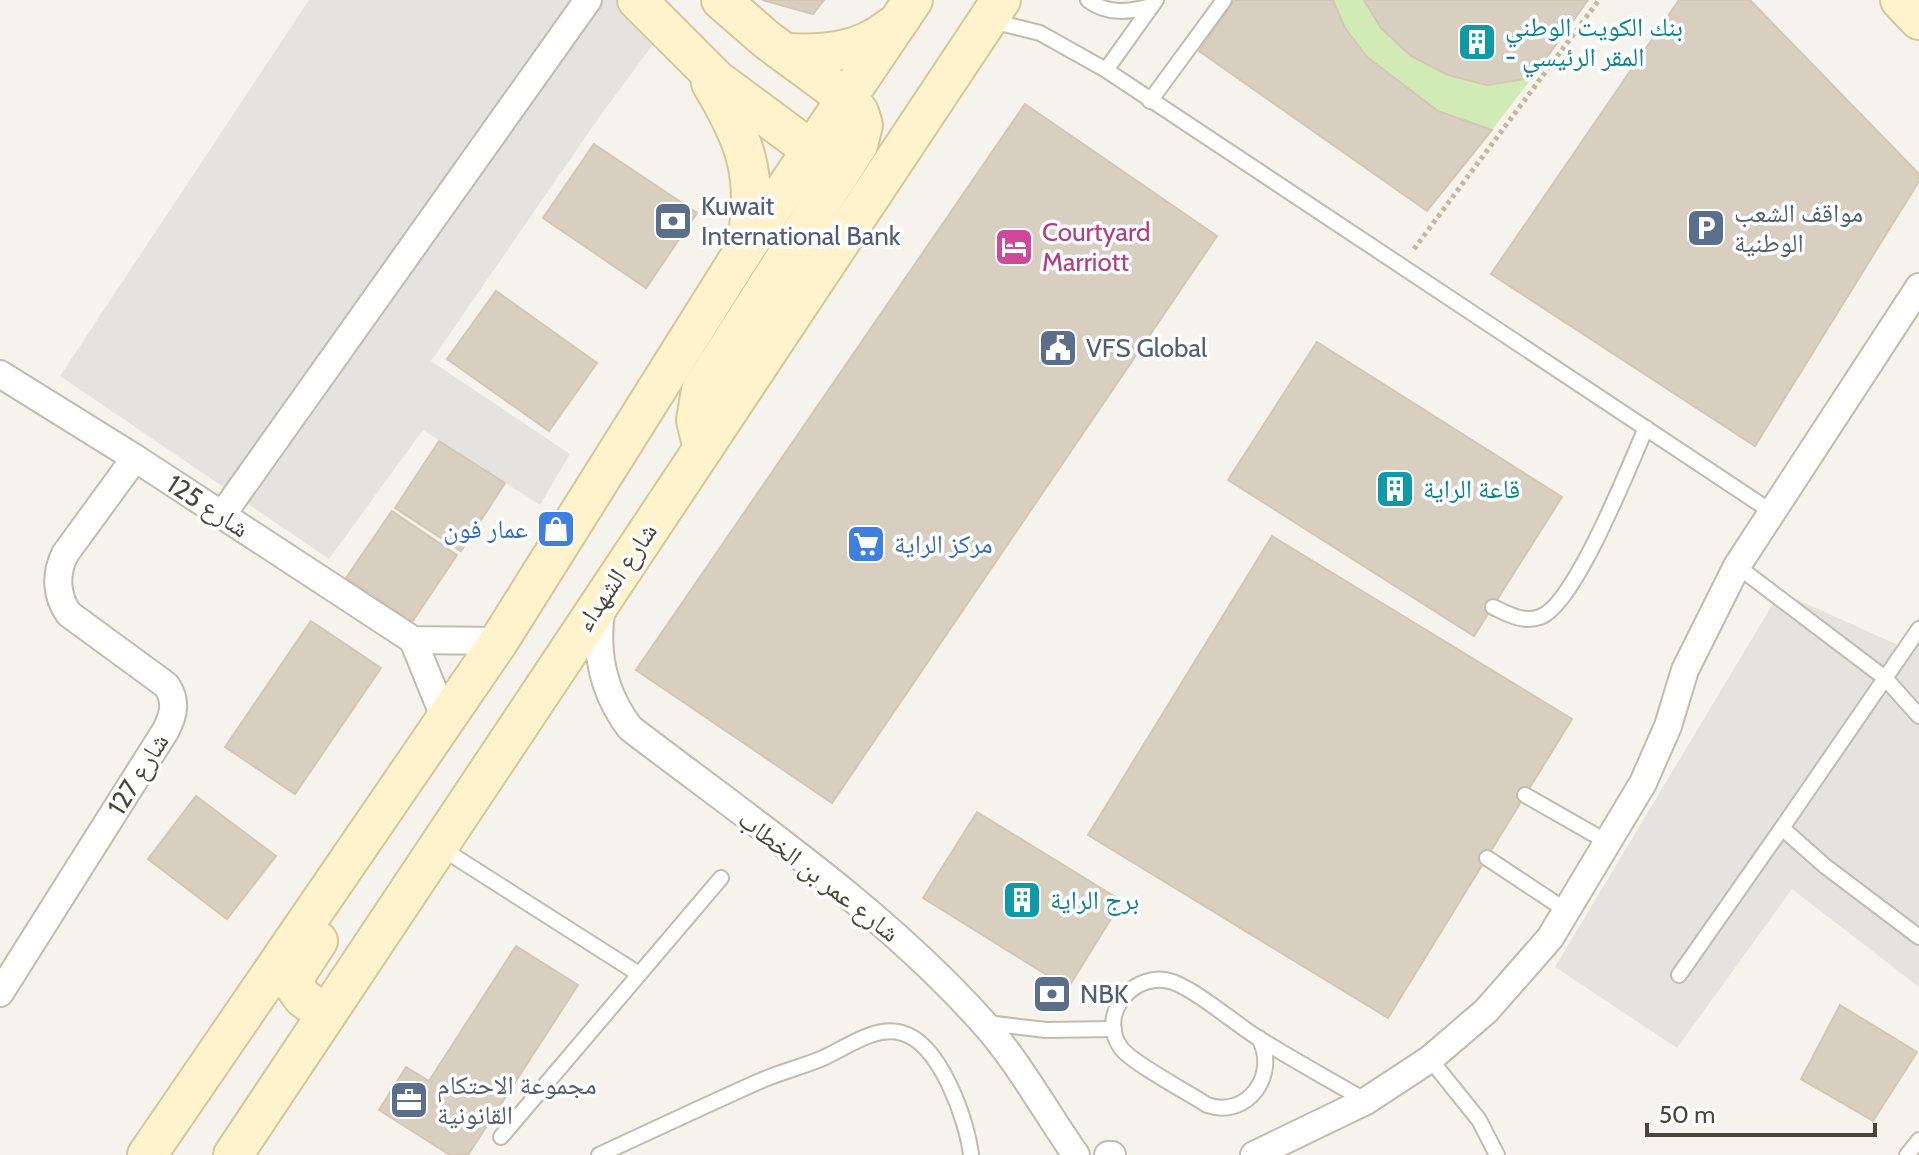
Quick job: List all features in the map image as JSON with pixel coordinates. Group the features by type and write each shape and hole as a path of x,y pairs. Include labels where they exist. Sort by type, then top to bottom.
{"main road":[{"path":"637,0 717,80 810,149 824,155 851,157 878,151 918,128"},
{"path":"703,449 696,420 701,390 851,157 861,139 863,125 859,112 846,98 721,0"},
{"path":"1900,0 1919,20"},
{"path":"786,53 826,53 856,47 879,36 906,10"},
{"path":"147,1155 499,641 746,247 906,10"},
{"name":"شارع الشهداء","path":"233,1155 994,10"},
{"path":"697,60 734,124 748,160 753,200 746,247"},
{"path":"326,1014 297,992 297,973 390,830 407,774"}],"street":[{"path":"222,515 577,4"},
{"path":"1258,1154 1366,1101 1430,1059 1486,1011 1550,938 1643,783 1668,726 1685,670 1737,566 1919,287"},
{"name":"شارع 125","path":"0,375 135,458 413,640"},
{"name":"شارع 127","path":"0,993 166,730 173,714 174,701 166,685 69,614 58,586 61,564 69,548 135,458"},
{"name":"شارع عمر بن الخطاب","path":"605,594 598,639 599,661 615,709 630,728 870,913 920,957 984,1023 1076,1155"},
{"path":"445,719 413,640 499,641"}],"lane":[{"path":"1088,0 1106,10 1120,12 1154,3"},
{"path":"1150,101 1224,0"},
{"path":"1106,70 1154,3"},
{"path":"994,10 1005,22 1040,33 1106,70 1772,512"},
{"path":"1493,607 1523,619 1539,617 1554,609 1577,576 1646,428"},
{"path":"1737,566 1885,678 1919,716"},
{"path":"1679,975 1919,629"},
{"path":"1525,795 1609,843"},
{"path":"1782,828 1825,866 1919,937"},
{"path":"438,845 639,974"},
{"path":"1487,858 1567,911"},
{"path":"501,1137 721,878"},
{"path":"1259,1038 1265,1055 1262,1082 1243,1102 1217,1108 1207,1105 1127,1054 1118,1042 1114,1029 1116,1009 1126,993 1142,982 1162,980 1181,986 1259,1038 1366,1101"},
{"path":"984,1023 1046,1030 1114,1029"},
{"path":"599,1155 763,1080 823,1058 867,1037 888,1032 904,1033 921,1044 947,1078 968,1134 971,1155"},
{"path":"1430,1059 1479,1120 1497,1155"},
{"path":"1907,1155 1918,1145"}],"path":[{"path":"1401,266 1599,0"}],"green space":[{"path":"1333,0 1364,0 1381,28 1411,56 1448,75 1487,85 1532,78 1492,130 1438,111 1367,57 1345,28"}],"shaded area":[{"path":"309,0 620,0 655,42 600,116 431,361 570,454 540,505 423,430 329,559 60,376"},
{"path":"1780,592 1898,645 1919,617 1919,987 1792,889 1677,1048 1555,967"}],"building":[{"path":"762,0 824,0 813,14"},
{"path":"1235,0 1333,0 1345,28 1367,57 1438,111 1492,130 1427,211 1199,51"},
{"name":"بنك الكويت الوطني - المقر الرئيسي","path":"1364,0 1588,0 1532,78 1487,85 1448,75 1411,56 1381,28"},
{"name":"مواقف الشعب الوطنية","path":"1679,0 1750,0 1919,174 1919,181 1755,446 1491,274"},
{"name":"مركز الراية","path":"1025,104 1217,236 832,803 636,670"},
{"path":"594,144 697,213 646,288 543,218"},
{"path":"496,291 597,363 549,431 447,359"},
{"name":"قاعة الراية","path":"1317,342 1562,497 1474,636 1228,480"},
{"path":"439,441 505,483 461,551 395,508"},
{"path":"392,511 457,555 412,622 346,578"},
{"path":"1272,536 1572,719 1388,1018 1088,835"},
{"path":"311,621 381,668 295,794 225,747"},
{"path":"196,796 276,856 227,919 148,859"},
{"name":"برج الراية","path":"977,812 1122,901 1068,988 923,898"},
{"path":"516,946 578,985 468,1155 450,1155 379,1110 406,1067 429,1081"},
{"path":"1840,1005 1917,1052 1873,1121 1801,1079"}],"place":[{"name":"بنك الكويت الوطني - المقر الرئيسي","path":"1477,42"},
{"name":"Kuwait International Bank","path":"673,221"},
{"name":"مواقف الشعب الوطنية","path":"1706,228"},
{"name":"Courtyard Marriott","path":"1014,247"},
{"name":"VFS Global","path":"1058,348"},
{"name":"قاعة الراية","path":"1395,489"},
{"name":"عمار فون","path":"556,529"},
{"name":"مركز الراية","path":"866,544"},
{"name":"برج الراية","path":"1022,900"},
{"name":"NBK","path":"1052,994"},
{"name":"مجموعة الاحتكام القانونية","path":"409,1100"}]}
